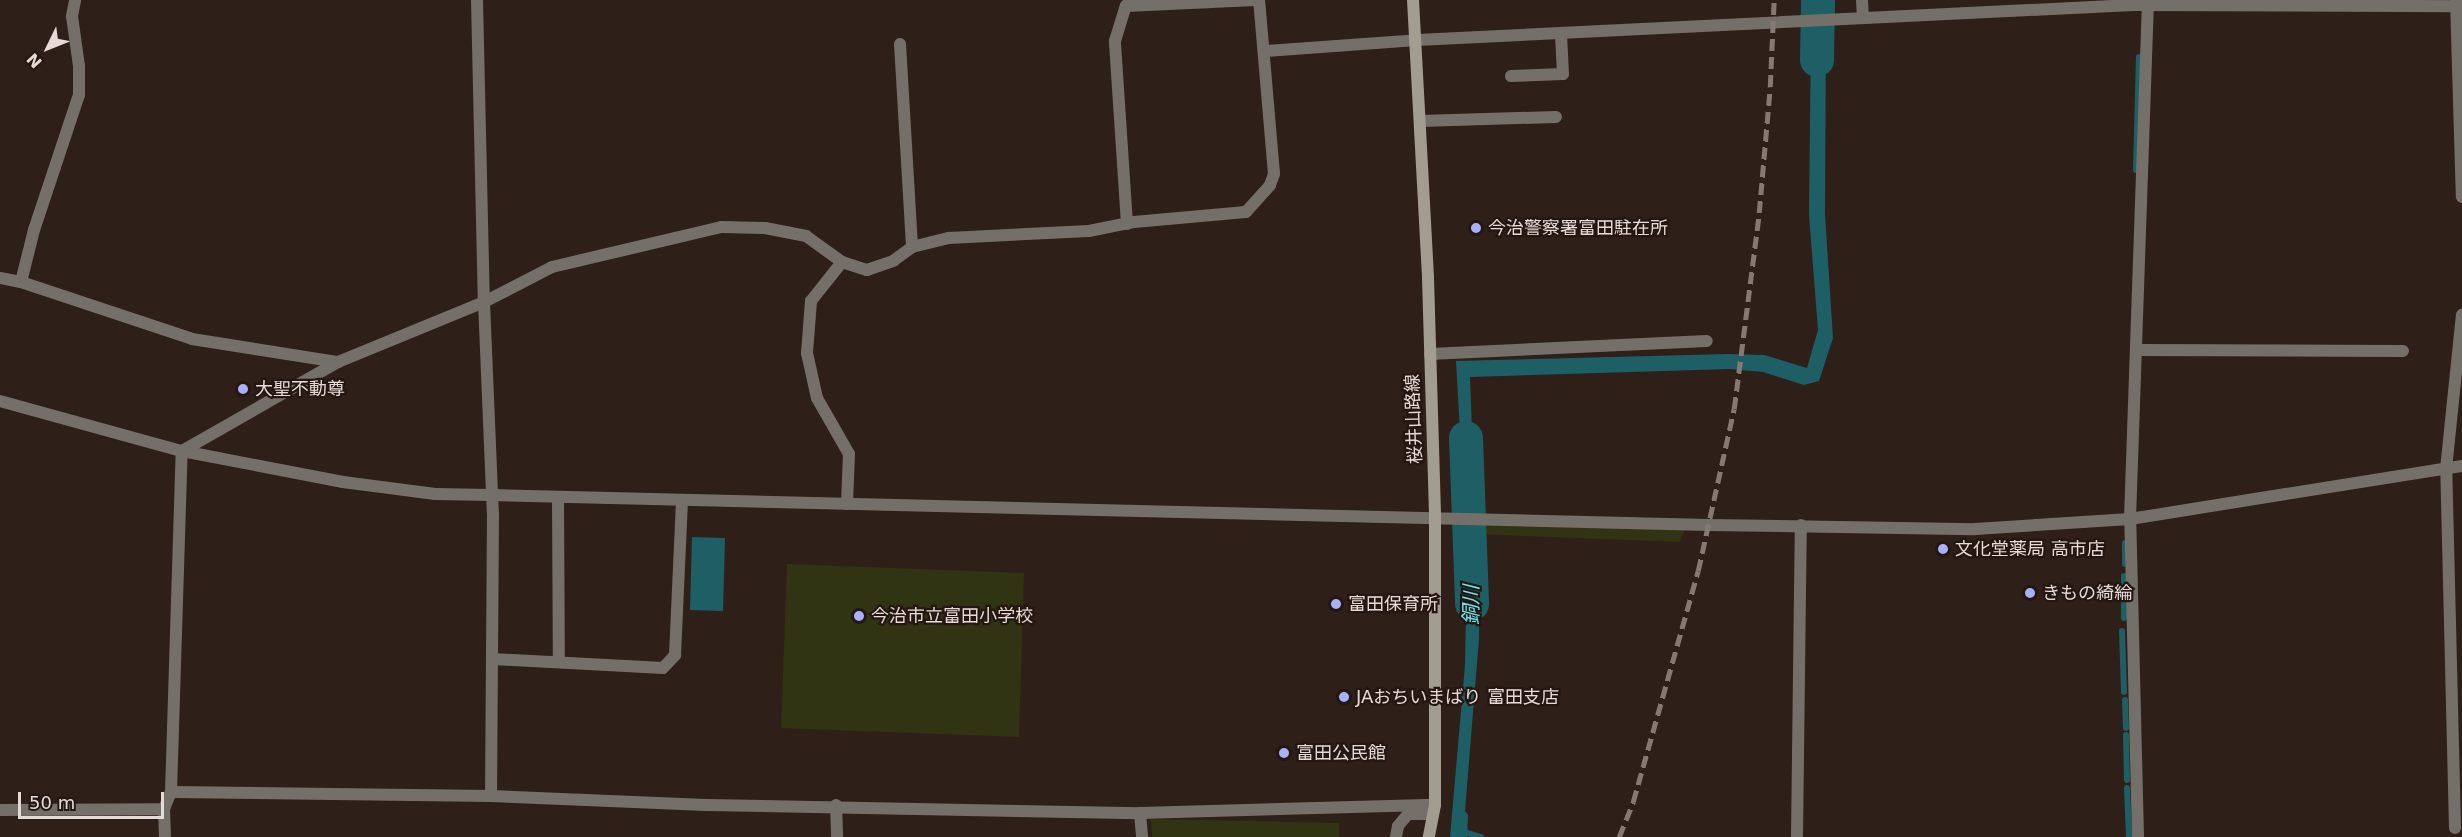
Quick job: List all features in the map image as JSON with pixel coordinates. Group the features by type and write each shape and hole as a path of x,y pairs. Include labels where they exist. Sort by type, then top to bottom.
{"main road":[{"name":"桜井山路線","path":"1413,0 1417,40 1435,518 1434,810 1429,837"}],"street":[{"path":"21,282 34,231 79,95 79,66 72,16 75,0"},
{"path":"477,0 490,495 493,513 491,796"},
{"path":"182,451 339,362 484,302 552,267 721,227 765,228 806,236 842,262 867,270 893,261 912,247 949,238 1089,231 1127,224 1246,212 1270,185 1274,174 1265,51 1257,0 1126,6 1115,41 1127,224"},
{"path":"1862,0 1863,17"},
{"path":"1265,51 1417,40 1772,25 1863,17 2148,3 2458,4 2462,197"},
{"path":"2138,837 2130,519 2148,3"},
{"path":"1511,76 1563,74 1561,34"},
{"path":"900,44 912,247"},
{"path":"1420,121 1556,117"},
{"path":"842,262 811,301 807,353 817,398 849,454 847,504"},
{"path":"0,278 21,282 192,339 339,362"},
{"path":"2457,831 2456,585 2446,469 2462,315"},
{"path":"1430,354 1707,341"},
{"path":"2137,350 2403,351"},
{"path":"0,401 182,451 343,482 435,494 1975,529 2130,519 2462,466"},
{"path":"165,837 164,809 171,792 182,451"},
{"path":"558,497 560,662"},
{"path":"492,659 663,668 675,656 682,500"},
{"path":"1797,837 1801,525"},
{"path":"171,792 491,796 706,805 836,805 1140,813 1434,810"},
{"path":"836,805 837,837"},
{"path":"0,810 164,809"},
{"path":"1396,837 1398,826 1408,814 1434,810"},
{"path":"1140,813 1142,837"}],"green space":[{"path":"1473,522 1685,528 1680,542 1474,534"},
{"path":"787,564 1024,573 1019,737 781,728"},
{"path":"1151,819 1339,823 1339,837 1152,837"}],"water":[{"path":"1811,26 1826,28 1825,214 1833,338 1819,381 1804,385 1763,372 1730,369 1470,377 1474,485 1463,485 1456,361 1728,354 1764,355 1807,368 1818,330 1809,215"},
{"path":"692,537 725,538 723,611 690,610"},
{"path":"1467,559 1480,559 1479,639 1465,811 1468,815 1467,837 1450,837 1465,665"}],"waterway":[{"path":"1817,60 1818,0"},
{"path":"2136,170 2139,57"},
{"name":"銅川","path":"1466,438 1472,604"},
{"path":"2125,543 2125,564"},
{"path":"2124,576 2124,618"},
{"path":"2122,631 2124,692"},
{"path":"2125,700 2126,728"},
{"path":"2126,735 2127,780"},
{"path":"2127,788 2129,837"},
{"path":"1461,831 1481,837"}],"railway":[{"path":"1619,837 1633,802 1698,571 1734,409 1759,213 1770,87 1774,0"}],"place":[{"name":"今治警察署富田駐在所","path":"1476,228"},
{"name":"大聖不動尊","path":"243,389"},
{"name":"文化堂薬局 高市店","path":"1943,549"},
{"name":"きもの綺綸","path":"2030,593"},
{"name":"富田保育所","path":"1336,604"},
{"name":"今治市立富田小学校","path":"859,616"},
{"name":"JAおちいまばり 富田支店","path":"1344,697"},
{"name":"富田公民館","path":"1284,753"}]}
